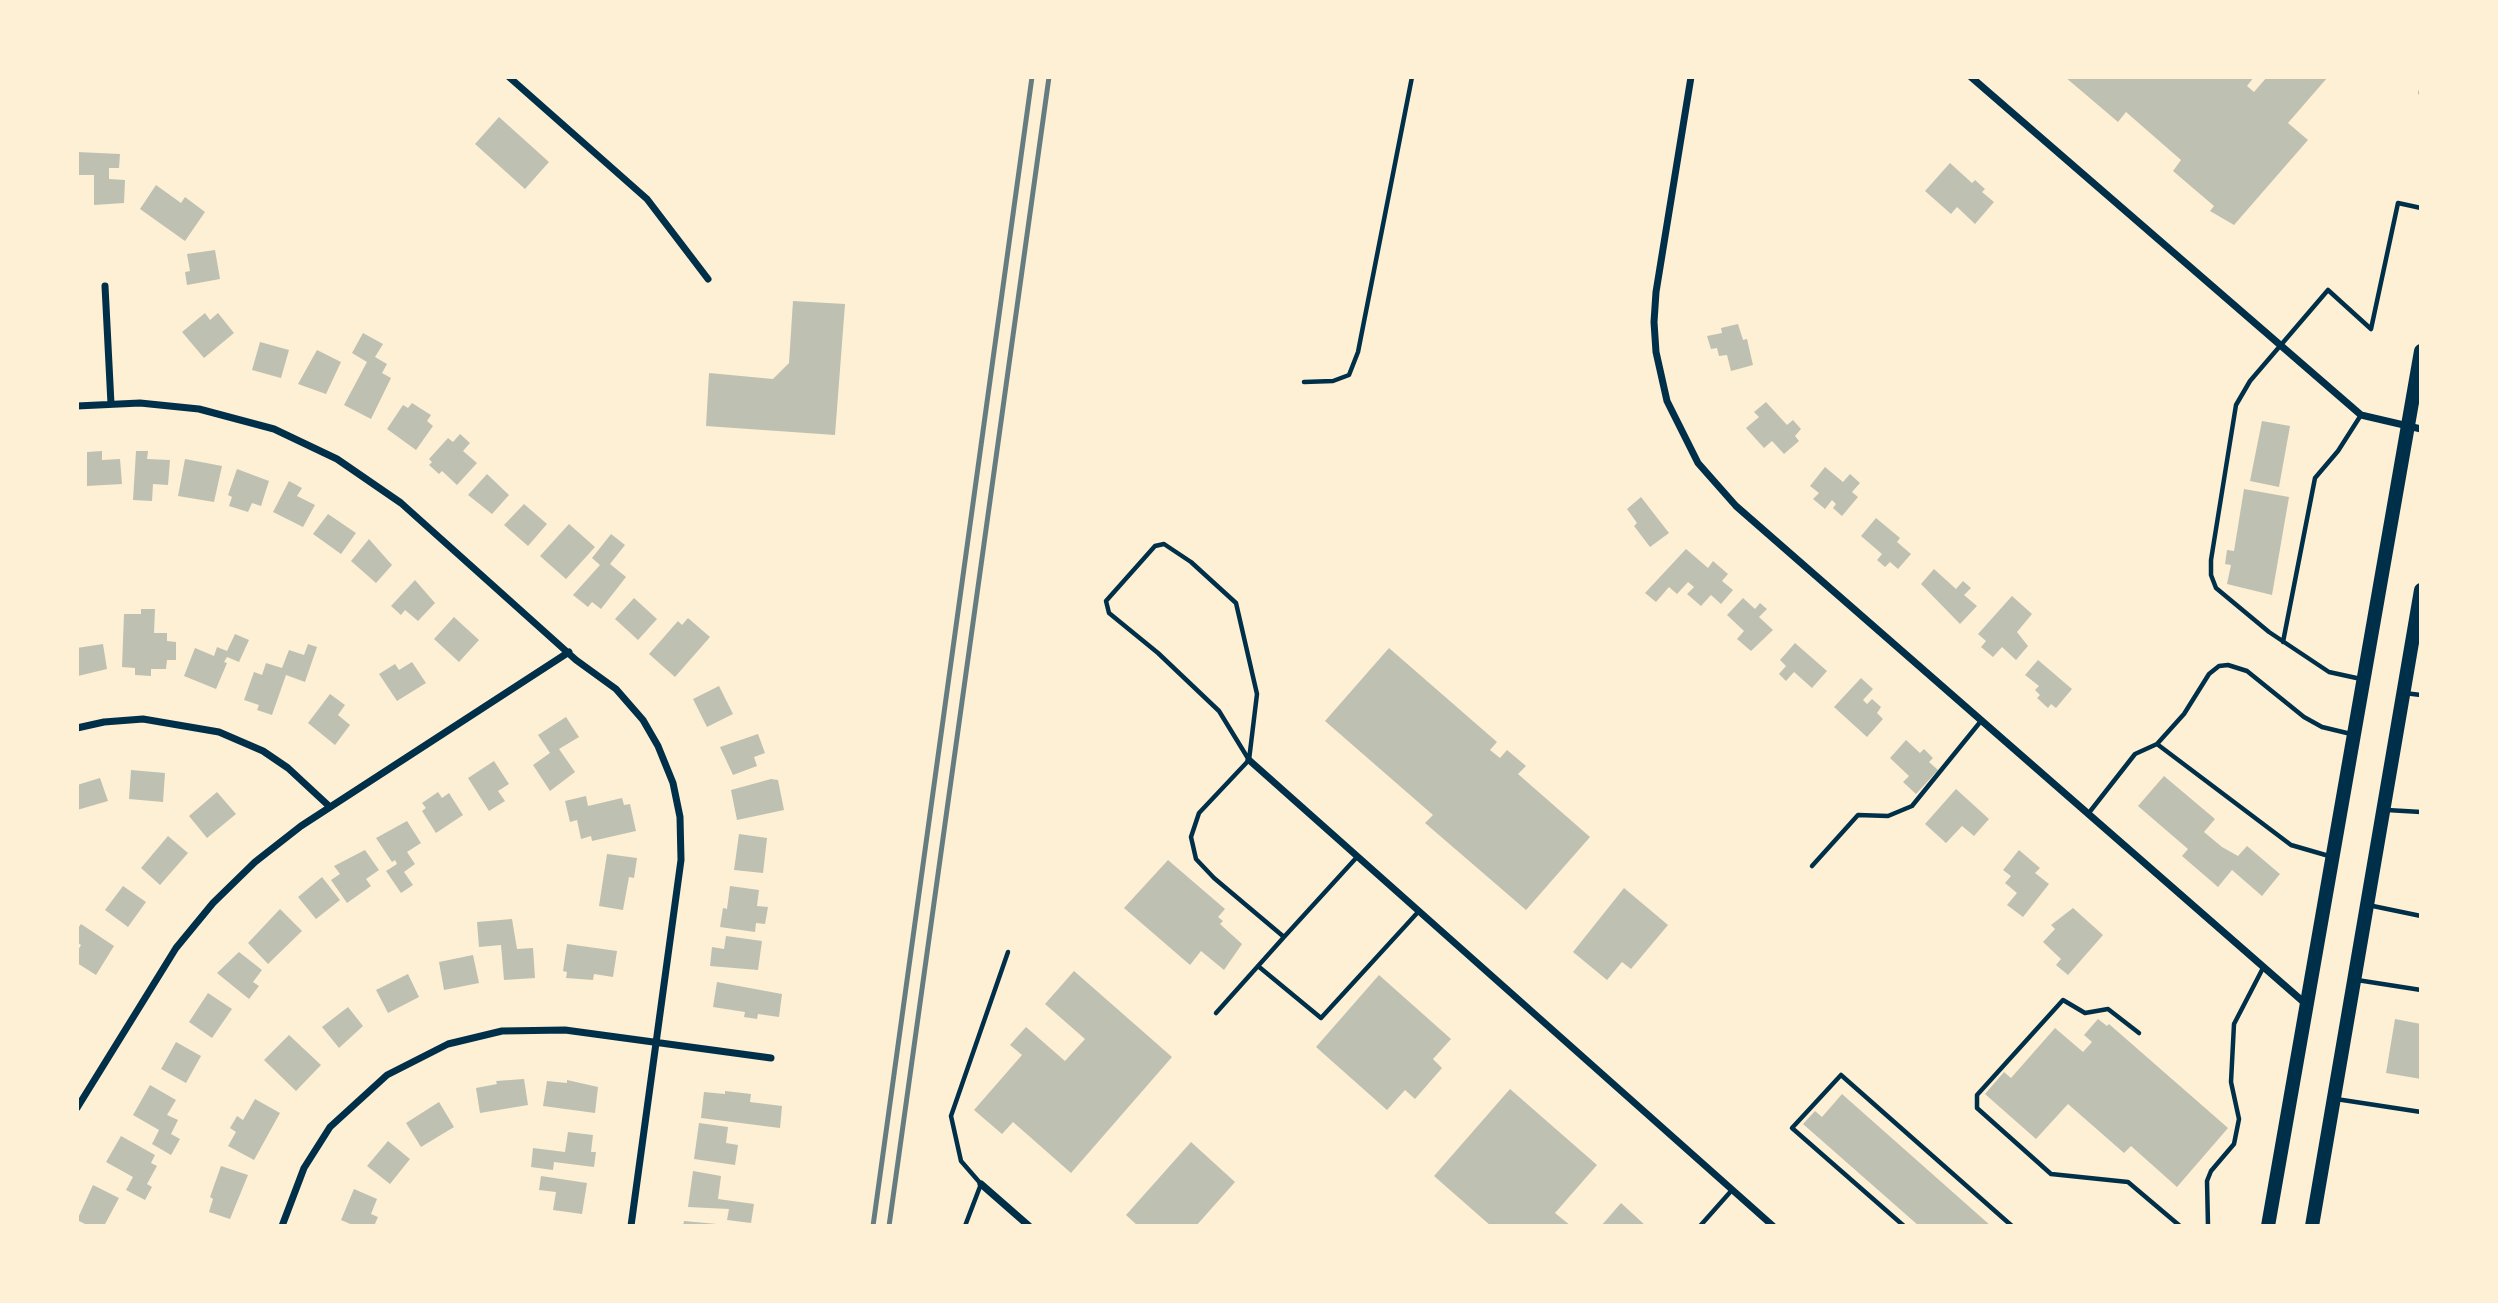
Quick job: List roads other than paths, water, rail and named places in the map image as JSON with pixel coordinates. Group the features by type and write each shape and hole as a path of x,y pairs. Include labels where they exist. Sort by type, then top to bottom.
{"main road":[{"path":"2268,1226 2365,680 2414,428 2421,351"},
{"path":"2312,1226 2401,693 2421,590"}],"street":[{"path":"509,77 647,199 708,279"},
{"path":"1691,77 1656,292 1654,322 1656,352 1667,401 1696,459 1729,499 2307,1005"},
{"path":"1971,77 2277,346 2361,415 2414,428"},
{"path":"104,286 111,404"},
{"path":"77,406 160,404 228,415 284,433 337,459 401,503 630,704 658,746 673,783 680,817 681,860 631,1226"},
{"path":"77,1108 176,948 213,903 255,862 330,807 569,652"},
{"path":"77,728 104,722 143,719 200,726 263,751 288,768 330,807"},
{"path":"1249,760 1773,1226"},
{"path":"282,1226 304,1168 330,1127 387,1074 457,1041 526,1029 565,1030 771,1059"},
{"path":"981,1184 1029,1226"}],"lane":[{"path":"1304,383 1333,381 1349,375 1358,352 1412,77"},
{"path":"2365,680 2329,672 2283,642 2225,596 2211,575 2236,405 2250,381 2277,346 2328,290 2371,329 2398,204 2421,208"},
{"path":"2283,642 2315,478 2338,452 2361,415"},
{"path":"1249,760 1219,710 1158,653 1109,613 1107,601 1155,546 1164,544 1191,562 1236,603 1257,694 1249,760 1199,813 1191,837 1196,859 1214,878 1284,937"},
{"path":"2088,814 2135,754 2157,744 2184,714 2209,674 2219,666 2228,665 2247,671 2304,717 2322,727 2355,736"},
{"path":"2401,693 2421,695"},
{"path":"1812,866 1858,815 1888,816 1912,806 1981,721"},
{"path":"2157,744 2291,845 2334,857"},
{"path":"2383,810 2421,812"},
{"path":"1216,1013 1357,857"},
{"path":"2367,905 2421,916"},
{"path":"1258,966 1321,1018 1419,911"},
{"path":"965,1226 981,1184 961,1161 951,1116 1008,952"},
{"path":"2208,1226 2207,1181 2211,1171 2234,1144 2239,1119 2231,1082 2234,1024 2263,968"},
{"path":"2353,979 2421,990"},
{"path":"2139,1033 2108,1009 2085,1013 2063,1000 1978,1095 1977,1108 2051,1174 2128,1182 2180,1226"},
{"path":"1904,1226 1792,1128 1841,1075 2012,1226"},
{"path":"2332,1099 2421,1112"},
{"path":"1700,1226 1732,1190"}],"railway":[{"path":"873,1226 1032,77"},
{"path":"889,1226 1049,77"}]}
